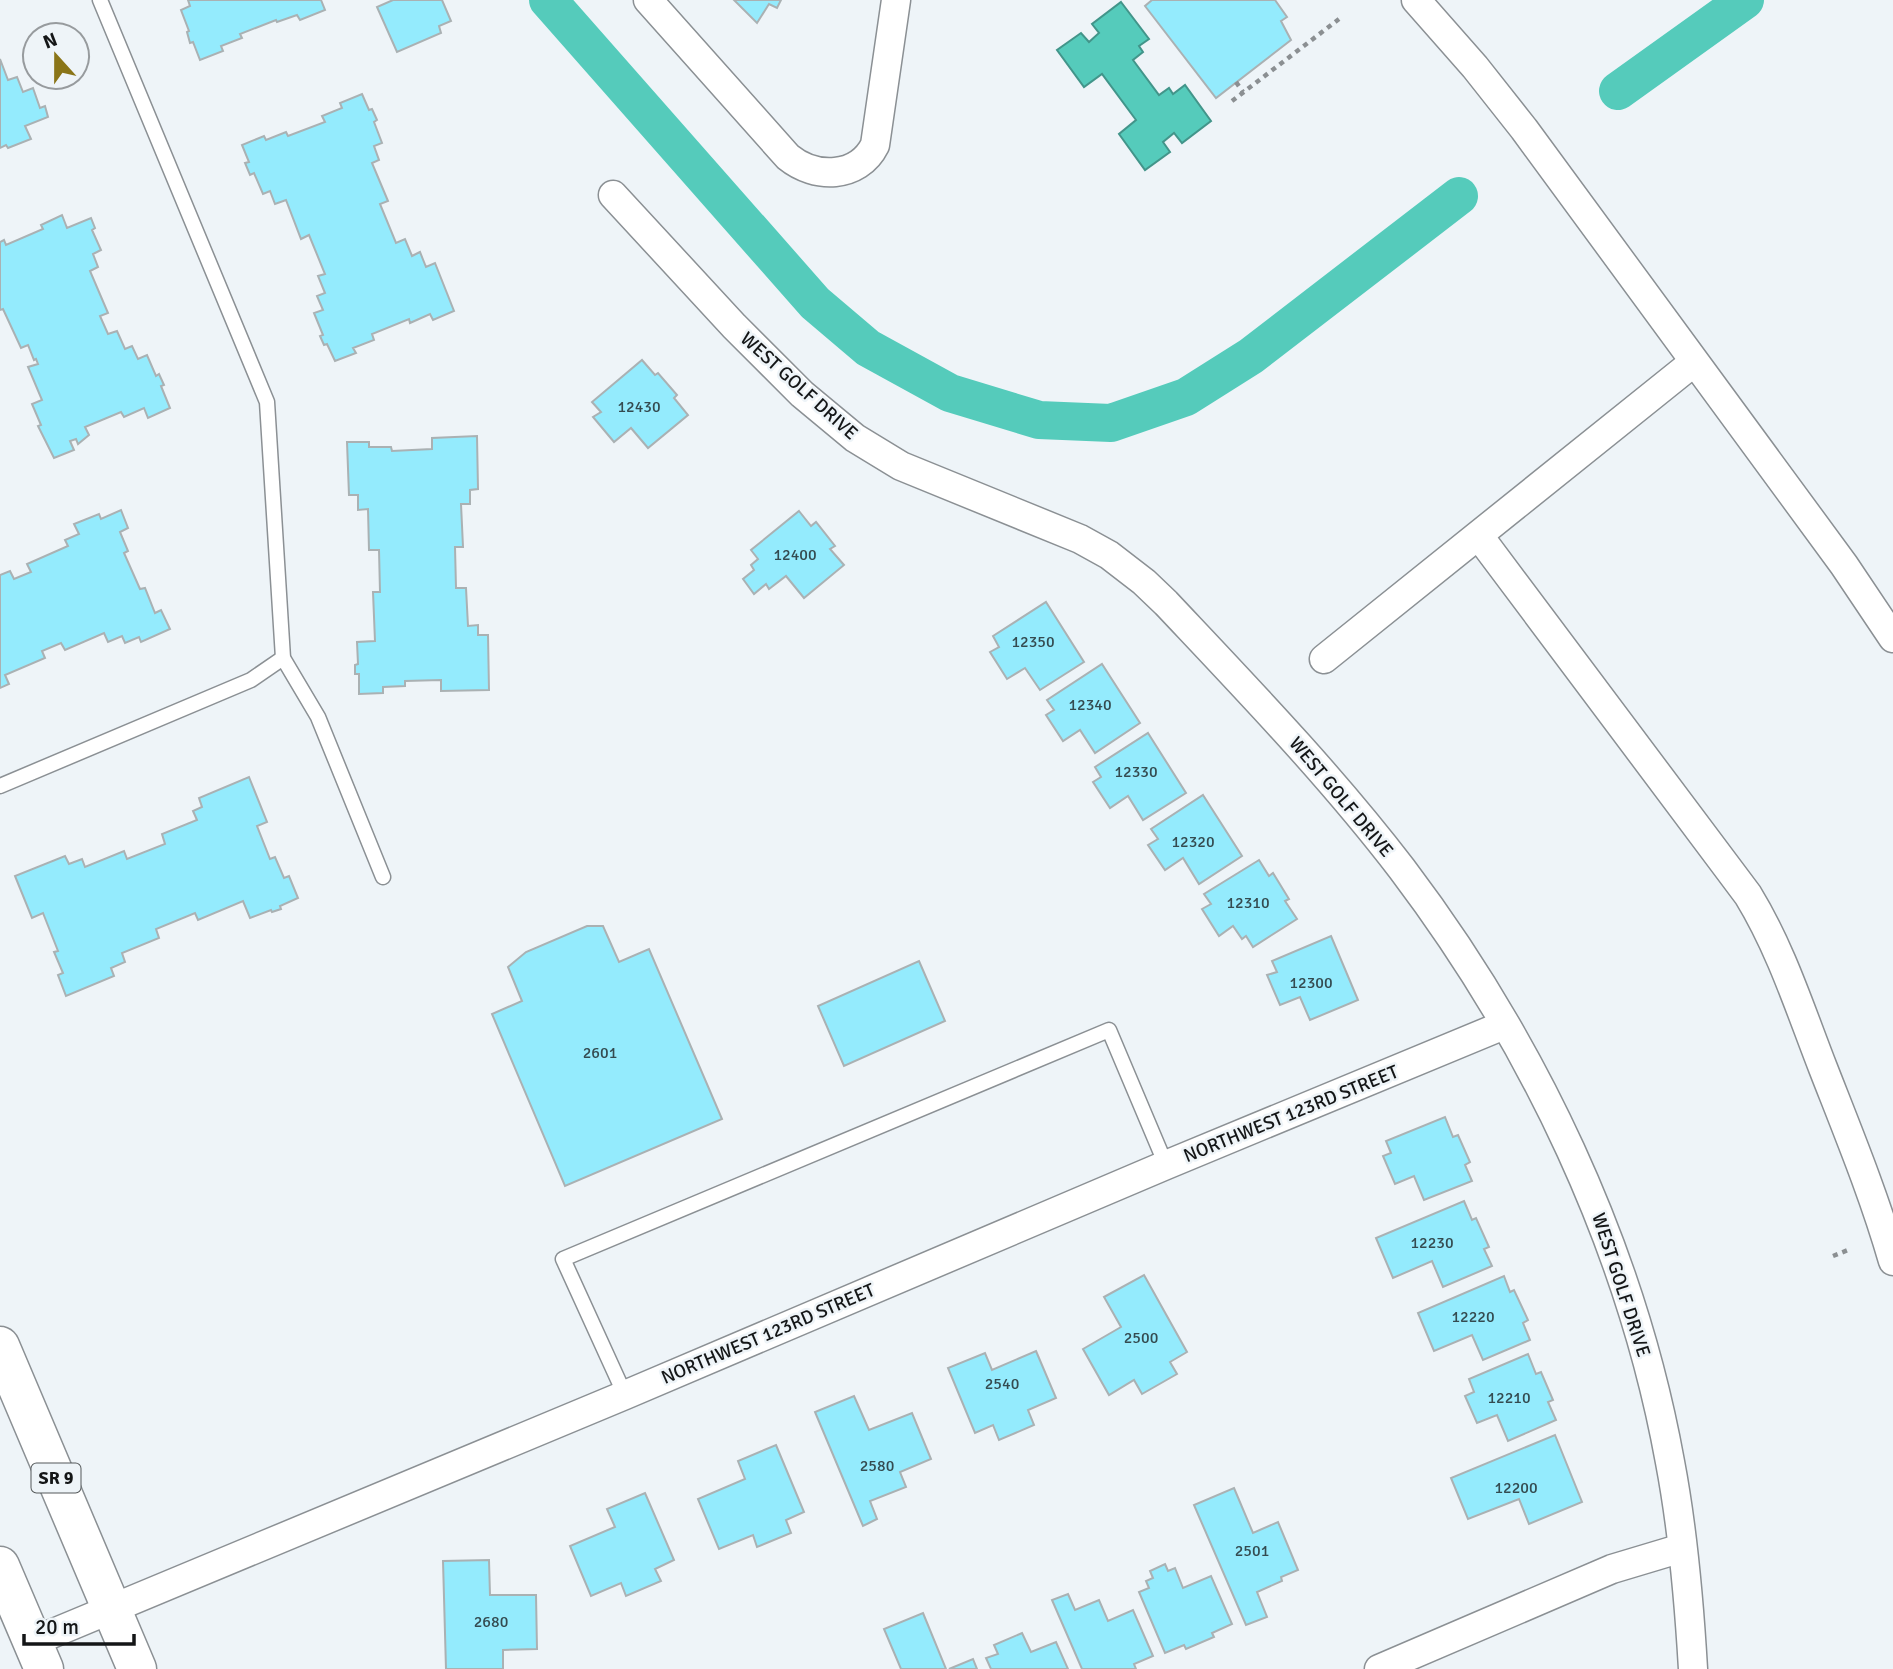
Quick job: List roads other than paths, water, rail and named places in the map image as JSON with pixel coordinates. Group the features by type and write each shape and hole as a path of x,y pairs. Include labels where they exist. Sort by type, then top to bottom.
{"main road":[{"name":"SR 9","path":"0,1346 137,1669"},
{"path":"0,1566 38,1656"}],"street":[{"path":"648,0 788,158 813,171 841,172 865,159 877,138 896,0"},
{"path":"1416,0 1475,67 1524,129 1844,565 1893,638"},
{"name":"WEST GOLF DRIVE","path":"613,195 734,326 802,394 855,438 901,466 1080,539 1109,555 1151,589 1297,744 1401,868 1467,962 1504,1026 1569,1147 1613,1252 1660,1414 1671,1462 1693,1669"},
{"path":"1324,659 1694,362"},
{"path":"1479,536 1742,887 1762,919 1785,970 1874,1200 1893,1261"},
{"name":"NORTHWEST 123RD STREET","path":"38,1656 112,1610 1166,1165 1504,1026"},
{"path":"1379,1669 1612,1570 1682,1548"}],"lane":[{"path":"100,0 267,402 283,658 318,717 383,877"},
{"path":"0,786 251,680 283,658"},
{"path":"625,1395 563,1259 1109,1030 1166,1165"}],"waterway":[{"path":"548,0 815,303 868,348 950,393 1039,420 1111,423 1186,397 1251,356 1459,196"},
{"path":"1618,91 1745,0"}]}
